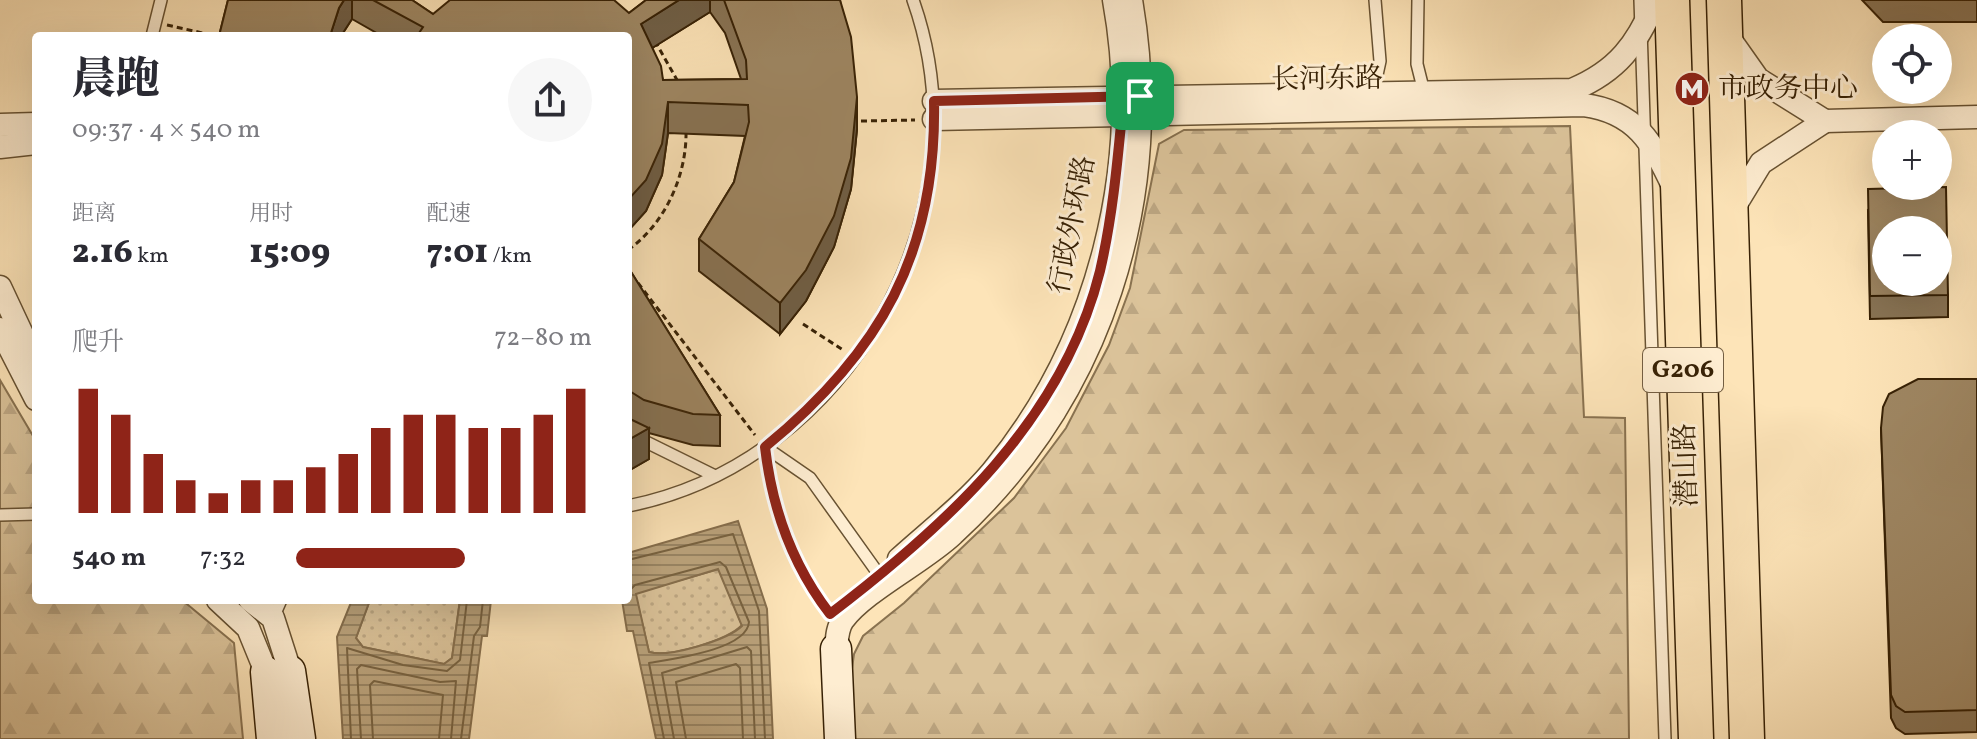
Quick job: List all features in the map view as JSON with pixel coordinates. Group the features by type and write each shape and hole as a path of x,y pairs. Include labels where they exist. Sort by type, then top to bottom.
{"main road":[{"name":"潜山路","path":"1672,0 1696,739"},
{"name":"潜山路","path":"1725,16 1749,732"}],"street":[{"name":"行政外环路","path":"830,614 880,576 990,474 1034,417 1061,370 1082,324 1099,272 1131,105 1114,0"},
{"name":"行政外环路","path":"828,649 844,619 950,537 1002,488 1058,410 1098,332 1117,274 1131,198 1131,0"},
{"name":"长河东路","path":"934,110 1131,105 1373,93 1572,90 1596,80 1623,60 1641,35 1656,0"},
{"path":"1725,16 1758,79 1825,121"},
{"name":"长河东路","path":"1131,105 1584,105 1609,108 1628,118 1644,138 1677,194"},
{"path":"1733,209 1761,163 1825,121 1977,117"},
{"path":"0,125 32,124"},
{"path":"0,147 32,143"},
{"path":"0,287 32,355"},
{"path":"0,329 32,391"},
{"path":"222,604 248,628 278,672 300,739"},
{"path":"272,739 278,672 277,609"},
{"path":"822,739 830,614"},
{"path":"828,649 840,739"}],"lane":[{"path":"153,32 161,0"},
{"path":"632,505 650,502 715,476 765,447 814,406 856,359 890,304 915,245 930,183 934,110 923,28 913,0"},
{"path":"1373,93 1380,61 1375,0"},
{"path":"1418,0 1417,64 1424,92"},
{"path":"1640,0 1665,739"},
{"path":"632,435 715,476"},
{"path":"765,447 810,478 880,576"},
{"path":"765,447 770,492 806,583 830,614"},
{"path":"0,515 32,514"}],"path":[{"path":"156,22 199,32"},
{"path":"651,35 668,59 679,86"},
{"path":"861,121 934,110"},
{"path":"632,246 655,224 670,200 681,173 686,129"},
{"path":"638,283 765,447"},
{"path":"803,324 856,359"}],"green space":[{"path":"1570,126 1584,417 1625,418 1629,739 853,739 850,683 854,654 863,636 904,603 1014,498 1066,428 1109,345 1130,288 1159,144 1184,130"},
{"path":"0,380 32,434 32,604 187,604 234,643 243,739 0,739"},
{"path":"719,569 742,625 698,646 670,652 649,652 635,593"},
{"path":"369,604 459,604 452,658 444,664 363,647 356,638"}],"water":[{"path":"738,521 767,609 773,739 656,739 633,631 627,631 623,604 632,604 632,552","holes":["718,569 742,626 697,646 670,652 649,652 636,594"]},
{"path":"350,604 369,604 356,638 363,647 444,664 452,658 459,604 491,604 487,636 482,636 469,739 343,739 337,637"}],"building":[{"path":"228,0 344,0 331,32 220,32"},
{"path":"373,0 412,0 433,14 450,0 614,0 629,13 646,0 679,0 641,24 661,66 663,80 747,79 746,60 724,0 840,0 851,37 857,97 851,158 834,216 806,270 780,303 699,239 734,182 749,122 748,105 668,102 662,144 646,180 632,196 632,32 420,32 423,27"},
{"path":"1868,189 1872,189 1872,200 1946,200 1947,216 1872,216 1870,296"},
{"path":"632,273 720,415 693,414 644,400 632,392"},
{"path":"1918,379 1977,379 1977,710 1905,712 1896,706 1891,695 1881,428 1883,407 1889,394"},
{"path":"632,420 649,428 632,438"}],"place":[{"name":"市政务中心","path":"1692,89"}],"route":[{"path":"1140,96 1140,114 1122,114 1114,197 1099,272 1082,324 1061,370 1034,417 990,474 940,523 880,576 830,614 806,583 770,492 765,447 814,406 856,359 890,304 915,245 930,183 934,101 1140,96"}]}
